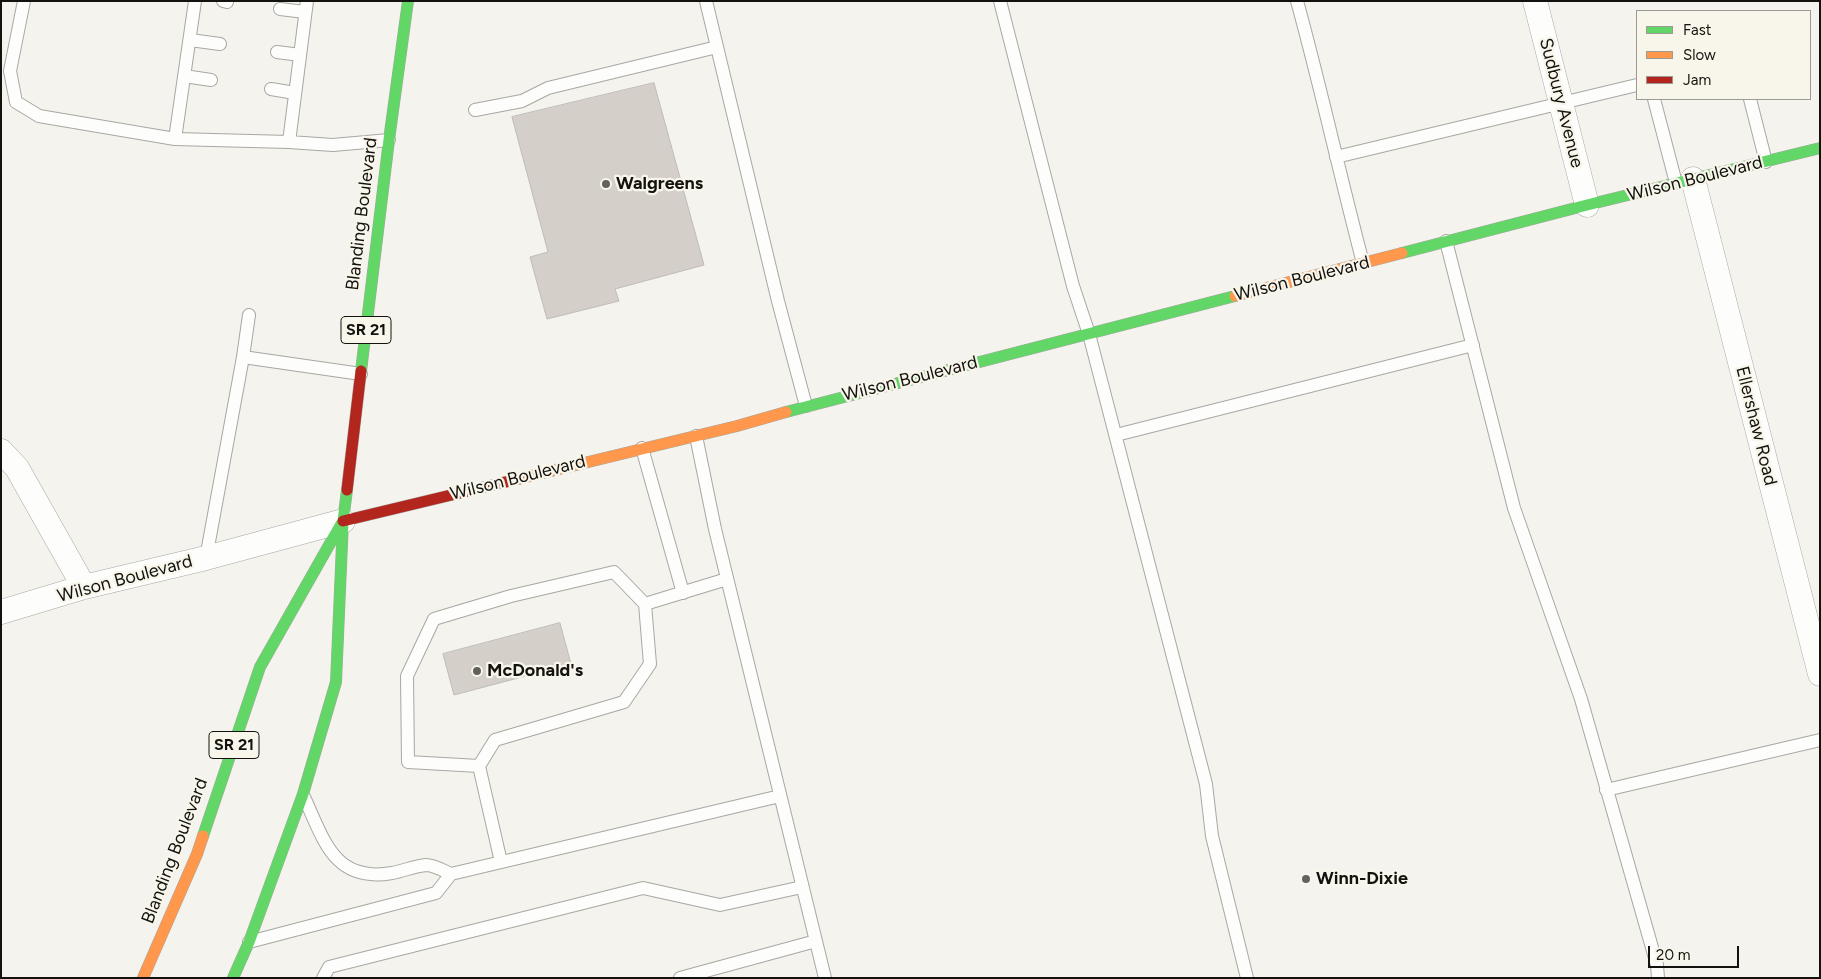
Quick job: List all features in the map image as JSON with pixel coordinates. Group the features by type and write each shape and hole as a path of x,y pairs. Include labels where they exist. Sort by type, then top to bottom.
{"main road":[{"name":"Blanding Boulevard","path":"234,978 303,794 336,682 343,521 389,140 408,1"},
{"name":"Wilson Boulevard","path":"343,521 737,426 806,406 1446,241 1820,148"},
{"name":"Blanding Boulevard","path":"143,978 197,854 260,667 343,521"}],"street":[{"name":"Sudbury Avenue","path":"1535,1 1587,205"},
{"name":"Ellershaw Road","path":"1685,181 1820,674"},
{"path":"1,451 17,468 84,587"},
{"name":"Wilson Boulevard","path":"1,612 84,587 206,558 343,521"}],"lane":[{"path":"24,1 10,71 16,102 39,116 175,139 332,144 389,140"},
{"path":"175,139 195,1"},
{"path":"223,1 227,2"},
{"path":"706,1 778,301 806,406"},
{"path":"1000,1 1072,286 1089,334 1206,784 1212,836 1247,978"},
{"path":"1298,1 1363,263"},
{"path":"280,9 306,7 289,142"},
{"path":"190,40 220,44"},
{"path":"475,110 522,101 548,88 717,47"},
{"path":"277,52 300,55"},
{"path":"184,76 212,80"},
{"path":"1336,157 1636,85"},
{"path":"272,89 295,93"},
{"path":"1654,100 1685,181"},
{"path":"1750,100 1766,162"},
{"path":"1446,241 1514,508 1581,699 1656,965 1658,978"},
{"path":"206,558 243,357 248,315"},
{"path":"1116,435 1473,345"},
{"path":"243,357 361,374"},
{"path":"696,436 705,486 727,579 825,978"},
{"path":"642,448 684,593"},
{"path":"479,766 408,762 407,676 434,618 511,596 614,572 646,604 650,664 624,702 495,740 479,766 501,862"},
{"path":"646,604 727,579"},
{"path":"1606,790 1820,740"},
{"path":"303,794 328,849 342,864 364,874 391,874 427,865 451,874 780,796"},
{"path":"249,942 436,893 451,874"},
{"path":"323,978 329,967 643,888 720,905 802,887"},
{"path":"680,978 714,973 816,941"}],"building":[{"name":"Walgreens","path":"654,83 704,265 615,289 619,301 547,319 530,257 548,252 512,117"},
{"path":"560,623 571,664 454,695 443,654"}],"traffic: fast":[{"path":"361,371 408,1"},
{"path":"1402,253 1820,148"},
{"path":"786,412 1235,296"},
{"path":"233,978 249,942 303,794 336,682 343,521 347,490"},
{"path":"203,836 260,667 341,524"}],"traffic: slow":[{"path":"1235,296 1402,253"},
{"path":"518,479 737,426 786,412"},
{"path":"143,978 203,836"}],"traffic: jam":[{"path":"347,490 361,371"},
{"path":"343,521 518,479"}],"place":[{"name":"Walgreens","path":"606,184"},
{"name":"McDonald's","path":"477,671"},
{"name":"Winn-Dixie","path":"1306,879"}]}
